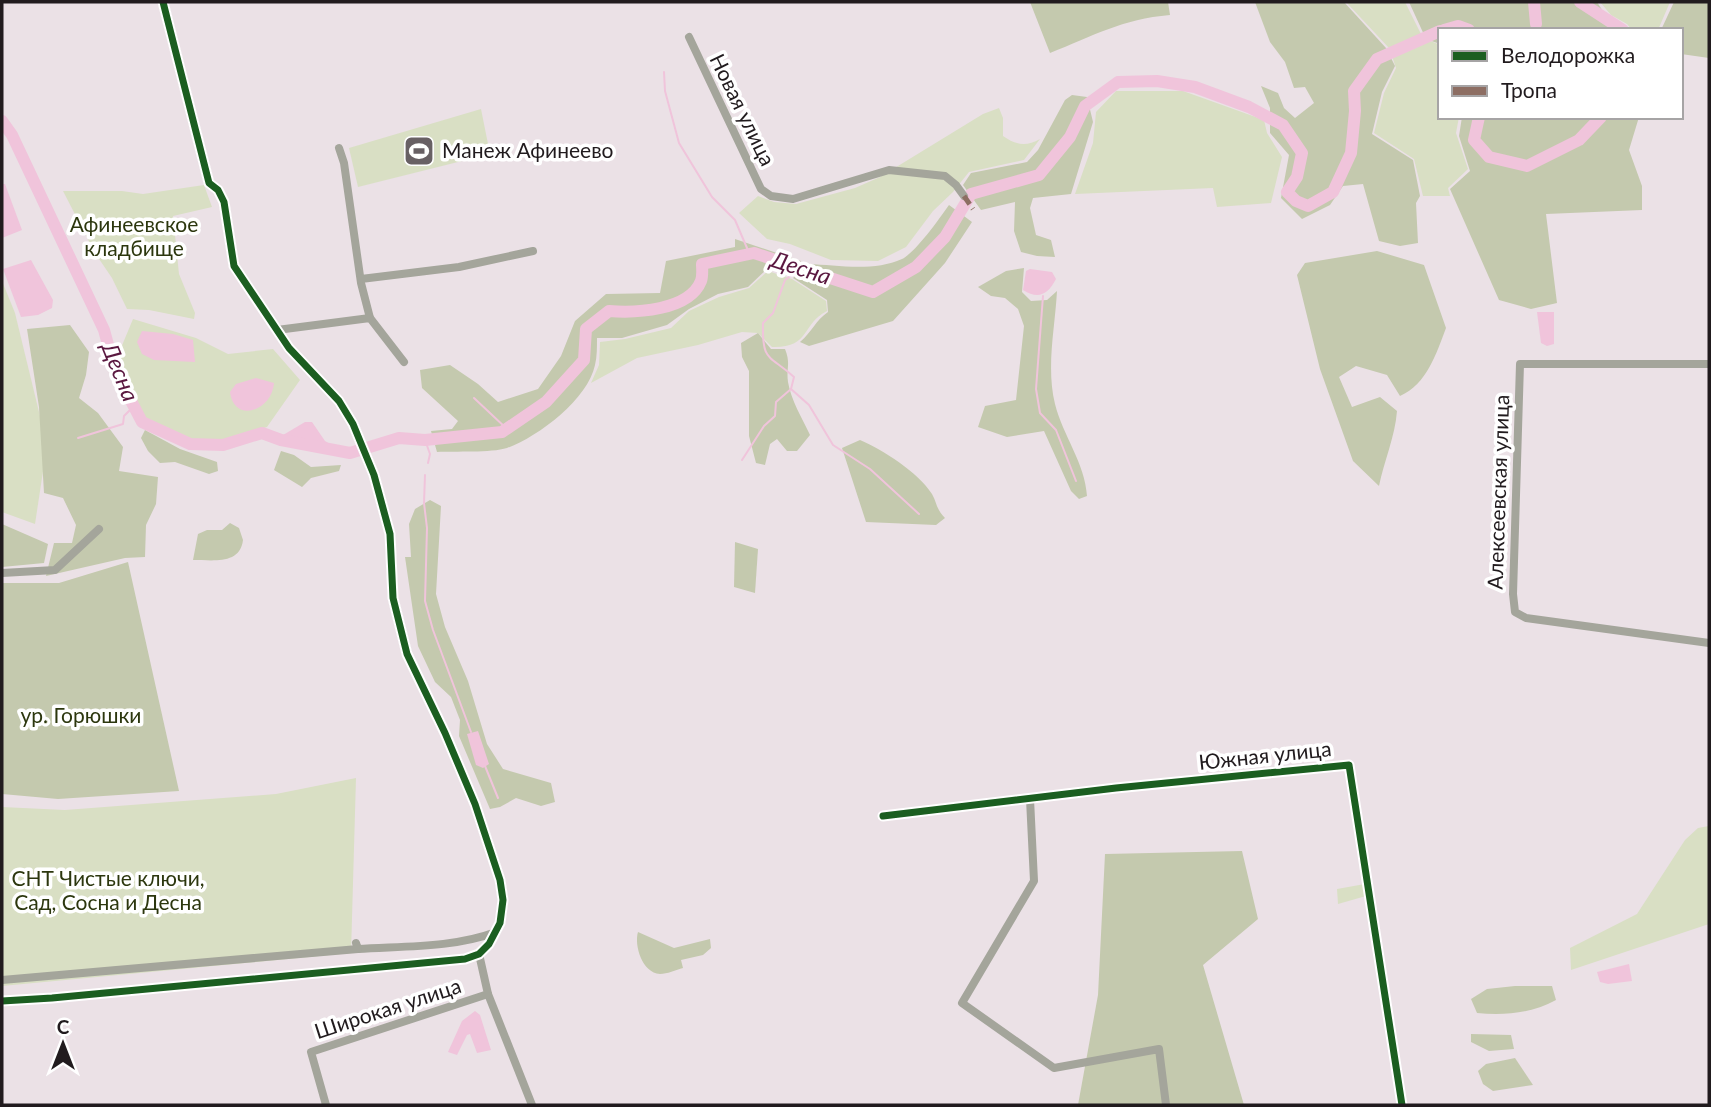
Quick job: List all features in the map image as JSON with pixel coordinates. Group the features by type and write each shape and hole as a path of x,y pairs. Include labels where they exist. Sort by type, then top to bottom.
{"street":[{"path":"2,1001 465,959 479,954 489,944 500,923 503,900 500,880 465,781 407,654 393,598 390,534 374,475 353,424 339,401 289,348 234,266 224,202 218,190 209,183 163,2"},
{"name":"Новая улица","path":"689,37 761,189 771,196 793,199 889,170 944,176 956,185 964,196"},
{"path":"339,148 344,163 361,279 370,318 404,362"},
{"path":"361,279 459,267 533,251"},
{"path":"277,330 370,318"},
{"name":"Алексеевская улица","path":"1709,364 1520,364 1513,593 1515,612 1526,618 1709,643"},
{"path":"2,573 55,570 99,528"},
{"name":"Южная улица","path":"883,816 1349,765 1402,1105"},
{"path":"1030,799 1034,881 962,1003 1054,1068 1159,1049 1166,1105"},
{"path":"2,980 357,946 472,941 496,932"},
{"name":"Широкая улица","path":"326,1105 311,1052 488,995 479,954"},
{"path":"488,995 517,1063 531,1105"}],"green space":[{"path":"1030,2 1168,2 1170,15 1122,24 1050,53"},
{"path":"1255,2 1344,2 1386,48 1395,66 1382,92 1372,134 1413,160 1420,196 1416,203 1418,243 1400,246 1379,241 1363,184 1343,186 1330,205 1302,219 1281,198 1289,155 1270,133 1270,108 1261,86 1278,93 1284,108 1295,118 1314,103 1305,87 1294,88 1285,62 1270,42"},
{"path":"1346,2 1405,2 1421,34 1389,48"},
{"path":"1409,2 1597,2 1614,28 1438,28 1438,43 1426,39"},
{"path":"1600,2 1670,2 1659,28 1630,28 1611,15"},
{"path":"1674,2 1709,2 1709,58 1683,54 1683,28 1662,28"},
{"path":"1426,39 1438,44 1438,119 1459,119 1456,133 1468,169 1448,188 1450,196 1423,196 1414,159 1374,133 1384,93 1396,68 1392,56"},
{"path":"1116,91 1183,91 1264,120 1267,133 1282,157 1271,203 1217,207 1213,188 1075,194 1093,143 1096,112"},
{"path":"1072,95 1087,97 1093,122 1071,194 1033,198 1030,208 1036,235 1051,240 1055,257 1021,252 1014,231 1015,202 981,210 963,185 971,173 1027,162 1038,150 1065,100"},
{"path":"999,108 1003,118 1003,136 1021,144 1040,139 1024,160 969,172 933,211 906,247 878,261 831,260 790,244 767,239 739,213 758,196 774,202 796,204 855,188 880,177 983,114"},
{"name":"Манеж Афинеево","path":"481,109 490,154 358,187 349,148"},
{"path":"1462,119 1638,119 1629,150 1642,186 1642,210 1546,214 1557,303 1531,309 1499,300 1450,189 1470,171 1459,136"},
{"name":"Афинеевское кладбище","path":"204,185 212,207 173,216 179,274 195,313 194,319 149,310 127,309 63,191 122,191 143,194"},
{"path":"949,205 972,222 945,263 893,321 809,346 800,342 828,312 827,300 793,278 808,264 868,267 902,259 920,243"},
{"path":"735,239 801,261 789,273 767,269 748,287 718,294 689,309 667,325 622,338 597,338 595,365 583,391 547,426 519,443 492,451 437,452 431,431 452,429 458,421 422,388 420,370 450,365 498,402 538,389 561,356 575,321 606,294 660,293 666,261 735,247"},
{"path":"1377,251 1424,265 1446,328 1424,376 1400,396 1387,375 1356,366 1339,377 1352,407 1380,397 1397,411 1379,486 1353,461 1320,369 1297,275 1305,263"},
{"path":"1024,268 1022,292 1031,301 1047,300 1057,291 1051,362 1052,390 1085,484 1087,496 1079,499 1071,491 1044,431 1007,437 978,427 985,406 1016,400 1024,326 1018,309 1005,298 991,296 978,287 1006,271"},
{"path":"768,271 792,279 826,301 827,311 793,344 772,347 758,333 742,332 637,358 591,383 599,365 600,342 671,328 689,311 719,297 749,288"},
{"path":"2,281 15,313 47,445 35,524 2,512"},
{"path":"133,319 196,338 228,354 273,349 300,380 267,427 221,442 190,440 144,419 118,355"},
{"path":"70,325 89,352 79,398 98,413 123,447 119,471 158,477 156,504 146,525 145,557 125,558 46,576 54,543 72,543 76,525 63,498 44,493 39,407 27,329"},
{"path":"758,333 771,349 785,349 789,389 810,435 797,451 787,451 777,439 770,444 765,465 756,463 749,436 749,371 742,357 741,343"},
{"path":"145,430 180,449 217,462 218,471 209,474 175,462 160,463 148,451 141,438"},
{"path":"860,440 889,456 918,478 932,494 945,518 936,525 866,522 842,448"},
{"path":"281,451 294,455 311,467 341,465 339,471 311,478 302,487 274,470"},
{"path":"430,500 441,506 436,594 445,627 468,681 487,744 503,769 551,783 555,802 541,806 516,798 490,809 459,736 460,720 451,697 435,682 418,646 405,557 411,557 409,524 415,509"},
{"path":"230,523 239,528 243,540 237,554 217,560 193,560 198,534 207,530 222,530"},
{"path":"2,524 48,544 44,563 2,567"},
{"path":"735,542 758,549 755,593 734,587"},
{"name":"ур. Горюшки","path":"128,562 179,791 58,799 2,794 2,583 59,583"},
{"name":"СНТ Чистые ключи, Сад, Сосна и Десна","path":"356,778 351,953 2,986 2,807 65,810 276,794"},
{"path":"1709,826 1709,924 1571,970 1570,948 1637,914 1685,840 1698,828"},
{"path":"1242,851 1258,919 1203,965 1244,1105 1078,1105 1098,995 1105,854"},
{"path":"1365,884 1366,896 1338,904 1337,889"},
{"path":"638,932 674,948 710,939 711,948 703,955 681,960 683,968 660,974 648,969 644,964 637,944"},
{"path":"1552,986 1556,1000 1538,1008 1518,1012 1477,1013 1471,999 1487,989"},
{"path":"1471,1034 1511,1035 1514,1049 1489,1051 1471,1042"},
{"path":"1515,1058 1533,1085 1493,1091 1483,1084 1478,1071 1486,1064"}],"shaded area":[{"path":"2,184 5,184 22,230 2,238"},
{"path":"31,260 53,300 52,308 38,315 21,317 3,269"},
{"path":"1030,269 1052,272 1056,279 1046,292 1034,295 1023,290 1026,271"},
{"path":"1537,312 1554,312 1554,344 1547,346 1541,343"},
{"path":"142,331 173,334 193,340 195,362 154,360 142,354 137,342"},
{"path":"256,378 274,383 272,393 260,407 245,411 238,408 230,392 236,384"},
{"path":"305,422 312,422 325,441 343,452 278,438"},
{"path":"478,731 489,764 483,768 476,765 467,734"},
{"path":"1629,964 1632,981 1608,984 1600,982 1597,972"},
{"path":"475,1011 480,1015 491,1050 477,1053 470,1034 457,1055 448,1052 462,1021"}],"waterway":[{"name":"Десна","path":"1534,2 1536,24"},
{"name":"Десна","path":"1580,2 1620,28"},
{"name":"Десна","path":"1451,28 1464,28"},
{"name":"Десна","path":"2,121 12,135 104,330 115,370 142,422 190,444 223,445 262,433 281,440 350,453 399,438 425,440 502,432 546,402 584,360 586,329 609,311 660,308 685,299 695,291 701,281 702,264 754,253 873,292 916,267 945,237 971,194 1039,175 1070,137 1085,106 1118,82 1157,81 1195,87 1249,107 1283,125 1302,153 1297,177 1287,192 1296,201 1308,206 1333,192 1351,153 1354,91 1377,59 1438,32"},
{"path":"664,72 665,91 679,143 712,197 735,220 750,255"},
{"name":"Десна","path":"1479,119 1474,140 1489,157 1527,166 1579,140 1599,119"},
{"path":"742,460 764,426 775,416 776,402 791,389 794,377 766,352 763,323 773,313 785,280 801,268"},
{"path":"1043,296 1036,389 1040,413 1056,430 1076,481"},
{"path":"791,389 809,405 833,445 870,469 919,514"},
{"path":"474,398 507,429"},
{"path":"78,438 123,424 124,416 134,406"},
{"path":"425,440 430,454 428,463"},
{"path":"425,475 425,601 471,732"},
{"path":"485,766 498,798"}],"marked path":[{"path":"964,196 973,209"}],"cycle path":[{"path":"2,1001 465,959 479,954 489,944 500,923 503,900 500,880 475,804 407,654 393,598 390,534 374,475 353,424 339,401 289,348 234,266 224,202 218,190 209,183 163,2"},
{"path":"883,816 1116,788 1349,765 1402,1105"}],"place":[{"name":"Манеж Афинеево","path":"419,151"}]}
